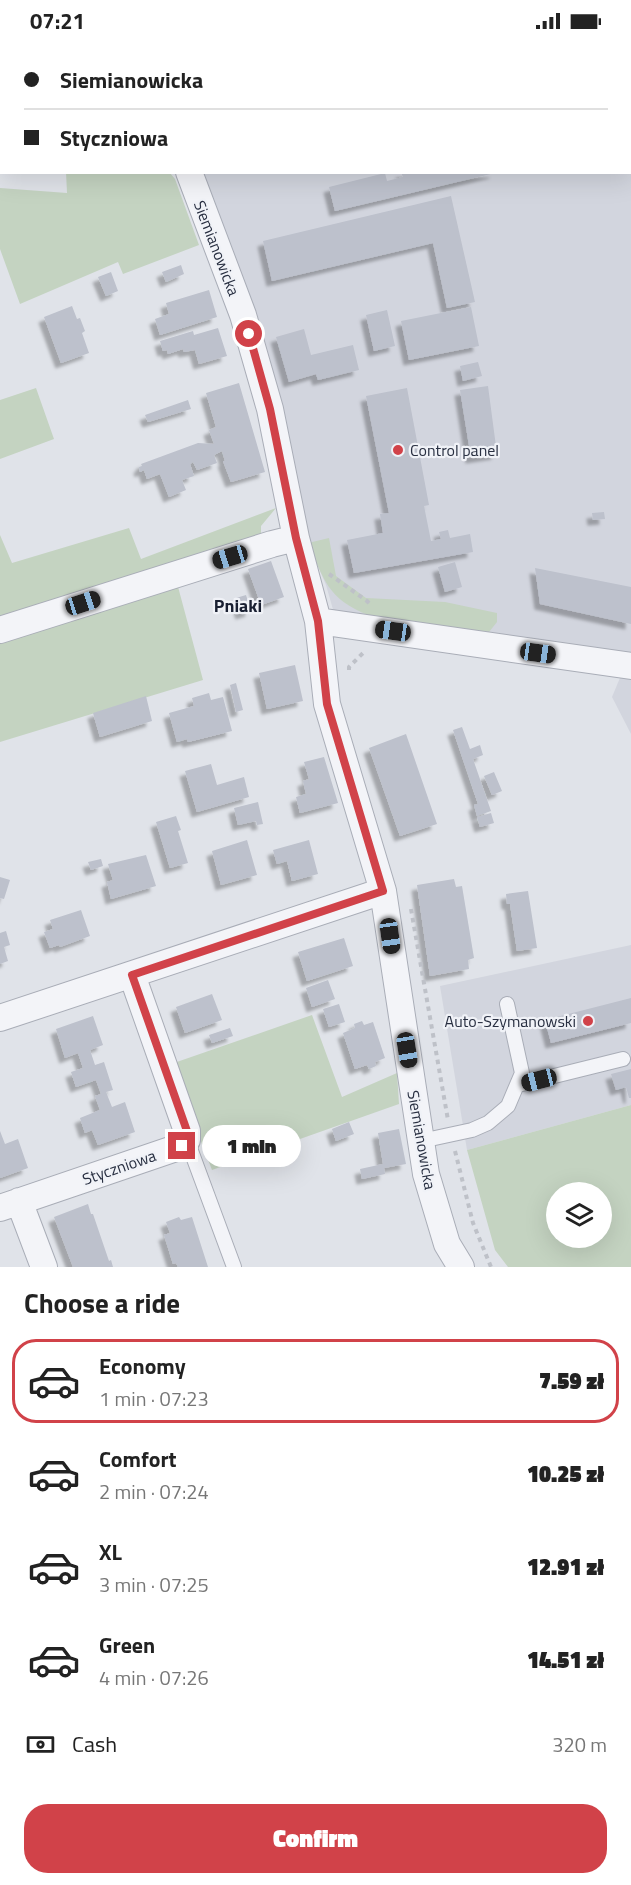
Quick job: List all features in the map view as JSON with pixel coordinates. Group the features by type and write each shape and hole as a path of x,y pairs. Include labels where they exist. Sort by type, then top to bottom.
{"street":[{"name":"Siemianowicka","path":"190,174 243,315 270,409 296,538 318,621 327,704 383,891 426,1174 447,1244 461,1267"},
{"path":"0,630 296,538"},
{"path":"318,621 631,666"},
{"path":"0,1018 383,891"},
{"path":"132,975 187,1131 187,1140"},
{"name":"Styczniowa","path":"44,1267 10,1204 182,1146 187,1140"}],"lane":[{"path":"421,1141 472,1130 488,1123 508,1106 522,1073 507,1004"},
{"path":"518,1085 623,1059"},
{"path":"187,1140 234,1267"}],"path":[{"path":"324,571 368,601 375,611"}],"shaded area":[{"path":"201,174 631,174 631,734 612,697 627,661 334,613 326,585 308,543"},
{"path":"631,945 631,1105 467,1150 440,986"}],"green space":[{"path":"66,174 171,174 175,179 199,245 123,274 118,262 20,304 0,249 0,188 67,193"},
{"path":"36,388 54,439 0,459 0,400"},
{"path":"276,508 261,526 261,538 0,620 0,535 12,563 129,528 141,559"},
{"path":"329,538 336,576 366,598 445,602 497,613 497,622 489,632 368,615 355,609 329,587 308,543"},
{"path":"177,583 203,680 0,742 0,643"},
{"path":"312,1015 342,1097 397,1073 399,1104 212,1170 171,1064"},
{"path":"631,1105 631,1267 508,1267 495,1250 467,1150"}],"building":[{"path":"381,174 385,174 387,181 403,177 402,174 491,174 335,211 329,187"},
{"path":"451,196 475,302 447,308 433,243 272,281 263,241"},
{"path":"181,265 184,274 166,282 162,272"},
{"path":"111,272 118,291 106,296 98,277"},
{"path":"209,290 217,317 160,335 155,319 169,314 166,303"},
{"path":"72,306 85,331 82,333 89,353 61,363 44,317"},
{"path":"471,307 479,346 409,360 401,321"},
{"path":"387,310 395,346 374,351 366,315"},
{"path":"218,328 227,356 199,364 195,350 184,352 183,349 168,354 167,350 163,351 160,341 193,331 194,335"},
{"path":"304,329 311,355 353,345 359,370 318,380 316,374 289,382 276,337"},
{"path":"478,362 482,376 463,381 460,366"},
{"path":"239,383 265,472 231,482 223,461 225,461 222,451 214,455 217,463 197,470 193,462 190,464 194,476 182,480 186,490 169,497 160,474 147,479 144,470 140,472 139,467 142,466 141,464 198,443 214,444 209,430 216,427 206,393"},
{"path":"488,386 497,454 471,458 460,390"},
{"name":"Control panel","path":"407,388 429,505 424,506 431,541 441,539 439,532 448,530 450,538 470,534 473,552 354,573 347,540 383,533 380,514 389,513 366,396"},
{"path":"188,400 191,409 148,422 145,415"},
{"path":"604,512 605,519 593,520 592,513"},
{"path":"271,561 284,597 261,605 248,569"},
{"path":"455,562 462,587 445,592 438,567"},
{"path":"535,568 631,587 631,624 540,604"},
{"path":"246,595 251,611 241,614 236,598"},
{"path":"295,665 303,701 267,709 259,673"},
{"path":"236,683 243,710 236,712 230,685"},
{"path":"209,693 211,700 223,697 232,731 188,742 187,739 177,742 169,713 194,706 192,698"},
{"path":"146,696 152,721 100,737 93,713"},
{"path":"462,727 470,749 480,745 483,755 473,759 491,811 477,816 474,805 478,804 453,730"},
{"path":"406,734 437,824 400,836 369,748"},
{"path":"324,757 338,803 300,813 296,797 306,794 303,781 309,779 304,762"},
{"path":"211,764 217,785 244,777 249,797 197,812 185,771"},
{"path":"494,772 502,791 492,795 484,776"},
{"path":"258,802 263,824 257,825 256,821 238,825 234,808"},
{"path":"491,813 494,823 480,827 477,817"},
{"path":"176,816 188,863 170,868 156,822"},
{"path":"247,840 257,875 221,885 212,851"},
{"path":"309,840 318,874 292,881 287,861 277,864 273,850"},
{"path":"146,855 156,886 111,899 107,882 113,880 108,864"},
{"path":"101,859 103,866 91,870 88,862"},
{"path":"0,877 10,880 4,899 0,898"},
{"path":"454,879 456,887 462,886 474,958 468,960 469,969 430,976 417,885"},
{"path":"528,891 537,948 517,951 510,904 507,904 506,894"},
{"path":"81,910 90,936 60,947 59,945 50,948 44,932 53,929 50,920"},
{"path":"6,931 10,945 4,947 8,961 0,964 0,933"},
{"path":"344,938 353,966 307,981 298,952"},
{"path":"328,980 335,999 312,1007 306,988"},
{"path":"212,994 222,1020 185,1033 176,1007"},
{"name":"Auto-Szymanowski","path":"631,998 631,1023 551,1043 545,1020"},
{"path":"339,1004 345,1022 329,1027 323,1009"},
{"path":"93,1016 103,1045 90,1050 95,1065 104,1062 113,1090 106,1092 112,1107 125,1102 135,1132 98,1145 92,1130 85,1133 80,1118 100,1110 95,1096 101,1094 96,1080 76,1087 71,1072 83,1068 78,1053 65,1058 56,1029"},
{"path":"362,1021 364,1025 373,1022 385,1058 375,1062 376,1066 369,1069 367,1065 355,1069 343,1033 355,1028 354,1024"},
{"path":"230,1028 233,1036 212,1043 209,1035"},
{"path":"631,1069 631,1098 629,1098 626,1087 616,1090 611,1074"},
{"path":"349,1122 354,1134 336,1141 332,1129"},
{"path":"399,1129 406,1164 384,1168 385,1174 362,1179 360,1169 383,1164 378,1133"},
{"path":"0,1131 5,1144 18,1139 28,1168 0,1178"},
{"path":"88,1204 113,1267 73,1267 54,1217"},
{"path":"179,1217 181,1220 192,1217 208,1267 178,1267 176,1263 173,1264 164,1235 170,1233 166,1222"}],"place":[{"name":"Control panel","path":"398,450"},
{"name":"Auto-Szymanowski","path":"588,1021"}],"district":[{"name":"Pniaki","path":"238,605"}],"route":[{"path":"182,1146 187,1140 187,1131 132,975 383,891 327,704 318,621 302,568 270,409 249,334"}]}
